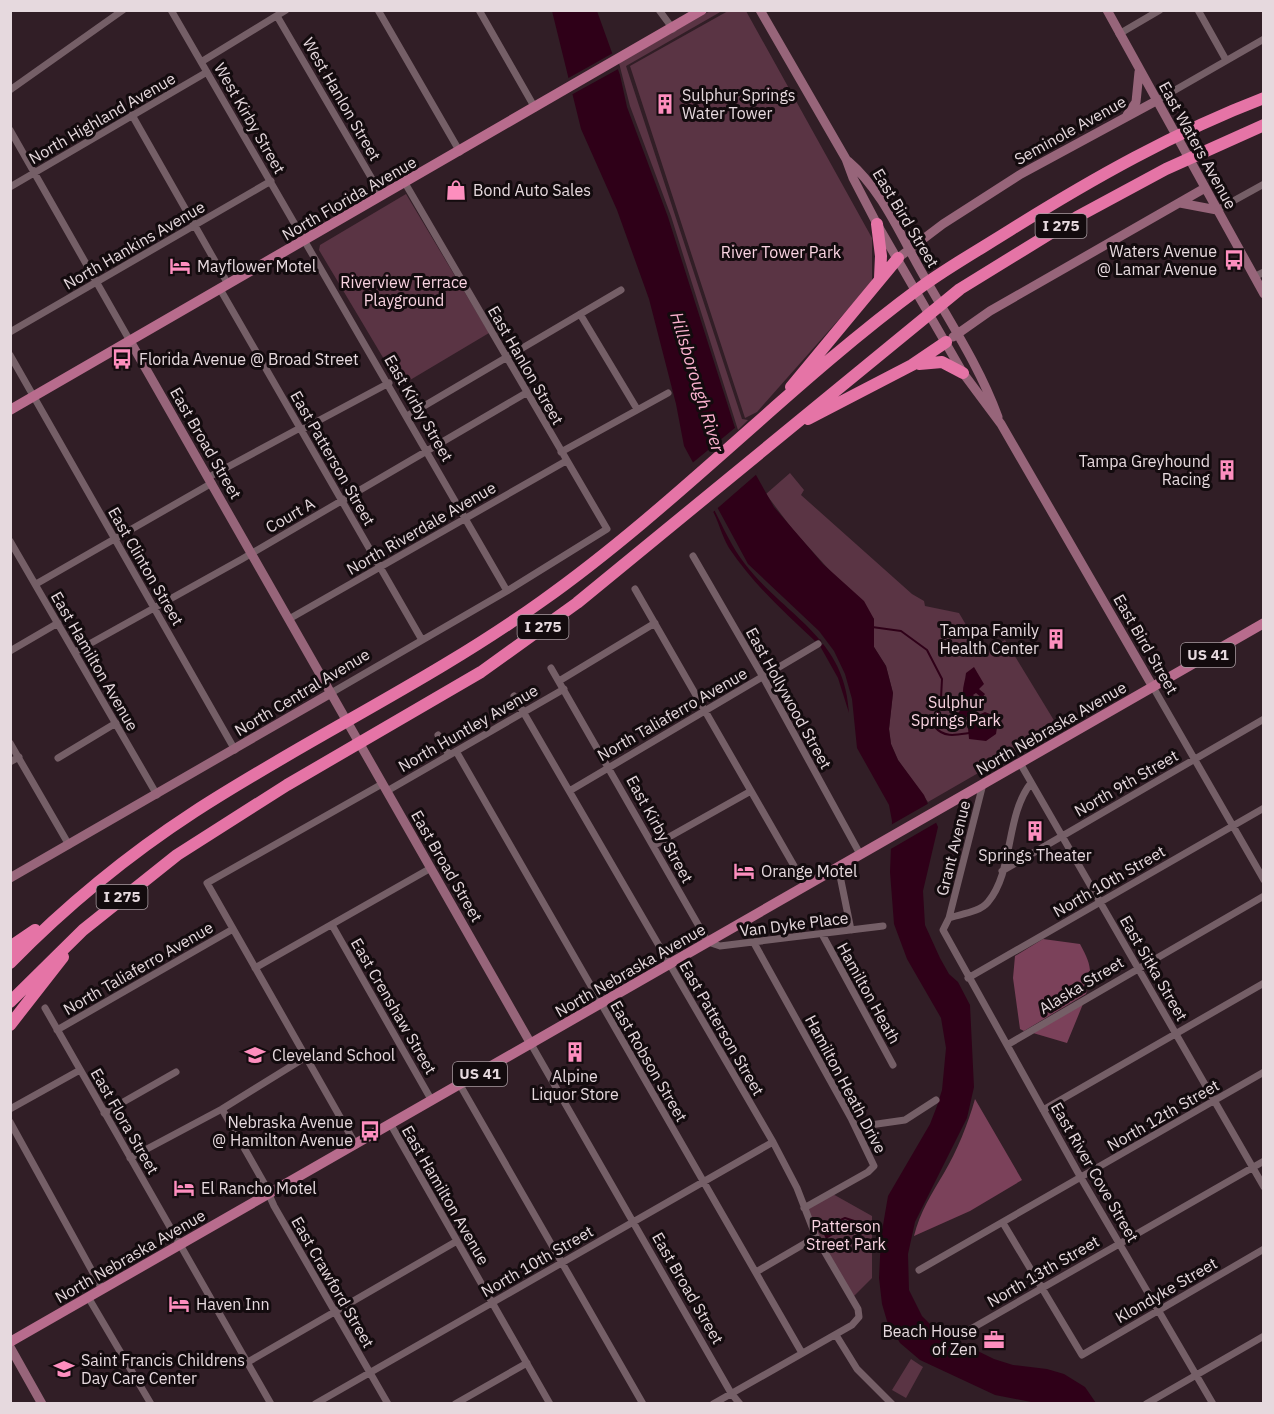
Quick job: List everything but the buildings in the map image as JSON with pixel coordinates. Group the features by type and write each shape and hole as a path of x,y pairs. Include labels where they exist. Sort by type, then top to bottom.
{"highway":[{"name":"I 275","path":"10,963 59,916 122,864 190,814 439,668 539,603 627,536 776,406 895,309 949,269 1068,195 1154,147 1263,98"},
{"name":"I 275","path":"10,1002 83,930 196,841 482,672 578,603 692,511 906,331 960,290 1077,217 1166,169 1263,125"},
{"path":"878,224 881,256 880,278"},
{"path":"776,406 898,258"},
{"path":"785,431 912,365 946,342"},
{"path":"912,365 942,362 963,373"},
{"path":"10,947 59,916"},
{"path":"10,1025 83,930"}],"main road":[{"name":"North Florida Avenue","path":"10,410 702,10"},
{"name":"North Nebraska Avenue","path":"10,1342 1263,623"}],"street":[{"path":"10,90 123,10"},
{"name":"West Kirby Street","path":"171,10 306,240"},
{"path":"201,62 286,10"},
{"path":"378,10 459,152"},
{"path":"479,10 535,108"},
{"path":"659,10 672,28"},
{"name":"East Bird Street","path":"760,10 846,159 853,178 878,224 963,373 1001,424"},
{"name":"East Waters Avenue","path":"1107,10 1217,210 1259,275 1263,294"},
{"path":"1119,34 1160,10"},
{"path":"1198,10 1226,60"},
{"name":"West Hanlon Street","path":"277,16 382,196"},
{"name":"Seminole Avenue","path":"898,258 1021,174 1156,101 1263,39"},
{"path":"1124,118 1136,102 1139,69"},
{"name":"North Highland Avenue","path":"10,187 207,72"},
{"name":"East Patterson Street","path":"132,116 195,226 224,287 300,429 422,640"},
{"path":"10,130 129,341"},
{"name":"East Bird Street","path":"846,159 863,173 977,368 1001,424 1263,880"},
{"name":"North Hankins Avenue","path":"10,332 272,181"},
{"name":"East Hanlon Street","path":"405,183 505,358 607,529"},
{"path":"1180,203 1217,210 1263,184"},
{"path":"946,342 990,311 1205,188"},
{"name":"East Kirby Street","path":"306,240 507,591"},
{"path":"407,416 621,290"},
{"path":"580,314 637,409"},
{"name":"East Broad Street","path":"129,341 211,480 731,1394 740,1404"},
{"name":"East Clinton Street","path":"10,355 235,750"},
{"path":"36,584 300,429 388,383"},
{"name":"Court A","path":"75,652 252,553 526,393"},
{"path":"561,452 668,393"},
{"name":"North Riverdale Avenue","path":"289,619 566,461"},
{"name":"North Central Avenue","path":"10,878 507,591 607,529"},
{"name":"East Hamilton Avenue","path":"10,541 157,795"},
{"name":"East Hollywood Street","path":"693,556 763,677 860,855"},
{"path":"635,589 805,885"},
{"name":"North Huntley Avenue","path":"559,681 655,622"},
{"path":"10,651 58,623"},
{"name":"North Taliaferro Avenue","path":"571,790 818,644"},
{"name":"East Kirby Street","path":"551,668 708,942"},
{"name":"North Huntley Avenue","path":"233,929 207,883 453,753 564,689"},
{"name":"East Patterson Street","path":"514,696 571,790 773,1142 816,1237 858,1309 859,1317 852,1325 836,1335"},
{"name":"North 9th Street","path":"1002,871 1263,719"},
{"path":"58,758 116,723"},
{"name":"East Robson Street","path":"438,735 453,753 802,1353"},
{"path":"10,743 69,845"},
{"path":"10,762 19,757"},
{"name":"East Sitka Street","path":"1020,763 1263,1187"},
{"path":"949,918 987,903 1002,871 1019,802 1031,783"},
{"name":"Grant Avenue","path":"955,953 943,930 949,918 983,784"},
{"path":"654,846 751,791"},
{"name":"North 10th Street","path":"968,978 1263,808"},
{"path":"838,866 851,930"},
{"path":"255,968 431,868"},
{"name":"Alaska Street","path":"1007,1045 1263,896"},
{"name":"East Crenshaw Street","path":"332,925 432,1101"},
{"name":"Van Dyke Place","path":"708,942 720,946 754,943 884,926"},
{"path":"233,929 356,1144"},
{"name":"North Taliaferro Avenue","path":"57,1030 233,929"},
{"name":"Hamilton Heath","path":"822,934 894,1065"},
{"name":"Hamilton Heath Drive","path":"754,943 856,1127 874,1166 804,1208"},
{"name":"East River Cove Street","path":"955,953 1081,1178 1213,1404"},
{"path":"1043,1110 1263,983"},
{"name":"East Flora Street","path":"45,1008 271,1404"},
{"path":"130,1158 222,1109 306,1057"},
{"path":"10,1109 80,1070"},
{"path":"104,1113 176,1072"},
{"name":"North 12th Street","path":"919,1270 1263,1072"},
{"path":"460,1085 644,1404"},
{"path":"856,1127 905,1120 936,1100"},
{"name":"East Crawford Street","path":"222,1109 388,1404"},
{"path":"10,1122 102,1289"},
{"name":"East Hamilton Avenue","path":"390,1125 550,1404"},
{"name":"North 10th Street","path":"315,1404 773,1142"},
{"name":"North 13th Street","path":"962,1334 1263,1161"},
{"path":"1003,1223 1041,1289"},
{"path":"756,1272 816,1237"},
{"path":"248,1362 457,1241"},
{"name":"Klondyke Street","path":"1041,1289 1082,1355 1263,1249"},
{"path":"88,1298 151,1404"},
{"path":"713,1404 836,1335 857,1368 892,1404"},
{"path":"1146,1404 1263,1336"},
{"path":"10,1347 42,1404"},
{"path":"455,1404 527,1363"}],"green space":[{"path":"710,11 722,11 626,66 742,419 748,420 738,430 671,216 630,106 619,63"},
{"name":"River Tower Park","path":"728,11 746,11 872,238 872,282 757,412 745,418 630,66"},
{"name":"Riverview Terrace Playground","path":"406,194 489,333 400,386 319,250 320,245"},
{"name":"Sulphur Springs Park","path":"790,473 804,490 801,495 912,594 924,601 925,606 959,613 982,652 1005,640 1058,727 928,802 898,760 891,744 889,729 893,693 886,666 874,647 874,619 793,530 766,494"},
{"name":"Patterson Street Park","path":"831,1193 872,1216 872,1278 851,1299 804,1208"},
{"path":"911,1359 923,1367 906,1398 892,1390"}],"shaded area":[{"path":"1043,939 1080,944 1090,968 1088,986 1086,994 1024,1031 1020,1029 1013,978 1015,956"},
{"path":"1083,1004 1067,1043 1033,1033"},
{"path":"975,1099 1022,1180 970,1211 914,1236 927,1203 958,1147"}],"water":[{"name":"Hillsborough River","path":"552,11 597,11 620,75 627,107 668,217 742,450 774,507 823,564 864,601 874,619 874,647 886,666 893,693 889,729 891,744 898,760 924,795 938,827 923,891 925,925 949,974 958,982 970,1005 974,1087 967,1118 915,1222 908,1254 909,1290 922,1316 937,1331 994,1359 1013,1365 1047,1369 1064,1374 1085,1387 1096,1403 1036,1403 995,1395 920,1360 900,1343 887,1321 882,1304 879,1278 881,1237 888,1196 930,1124 942,1090 946,1048 941,1018 907,959 894,924 890,872 892,821 889,805 857,748 852,699 845,674 834,651 819,631 748,564 684,446 676,404 649,299 617,210 581,129"},
{"path":"709,500 745,564 761,583 819,639 815,641 780,608 738,561 726,542 707,502"},
{"path":"823,644 837,665 845,687 849,713 838,678 820,646"},
{"path":"974,667 984,684 979,689 985,694 982,698 976,693 973,695 980,702 965,719 958,713 967,703 963,692 966,673"},
{"path":"985,712 995,716 998,721 996,734 986,741 969,739 968,728 971,728 976,716"},
{"path":"818,1222 834,1223 831,1231 833,1235 826,1239"}],"pier":[{"path":"613,53 620,68 571,95 565,80"},
{"path":"736,427 758,473 712,513 704,503 708,497 690,465"},
{"path":"931,802 939,821 889,850 889,826"}],"waterway":[{"path":"872,627 901,631 927,650 942,679 935,727 946,734 969,733"},
{"path":"834,1223 845,1218 882,1230"}],"place":[{"name":"Sulphur Springs Water Tower","path":"665,104"},
{"name":"Bond Auto Sales","path":"456,190"},
{"name":"Waters Avenue @ Lamar Avenue","path":"1234,260"},
{"name":"Mayflower Motel","path":"180,266"},
{"name":"Florida Avenue @ Broad Street","path":"122,359"},
{"name":"Tampa Greyhound Racing","path":"1227,470"},
{"name":"Tampa Family Health Center","path":"1056,639"},
{"name":"Springs Theater","path":"1035,831"},
{"name":"Orange Motel","path":"744,871"},
{"name":"Alpine Liquor Store","path":"575,1052"},
{"name":"Cleveland School","path":"255,1055"},
{"name":"Nebraska Avenue @ Hamilton Avenue","path":"370,1131"},
{"name":"El Rancho Motel","path":"184,1188"},
{"name":"Haven Inn","path":"179,1304"},
{"name":"Beach House of Zen","path":"994,1340"},
{"name":"Saint Francis Childrens Day Care Center","path":"64,1369"}]}
